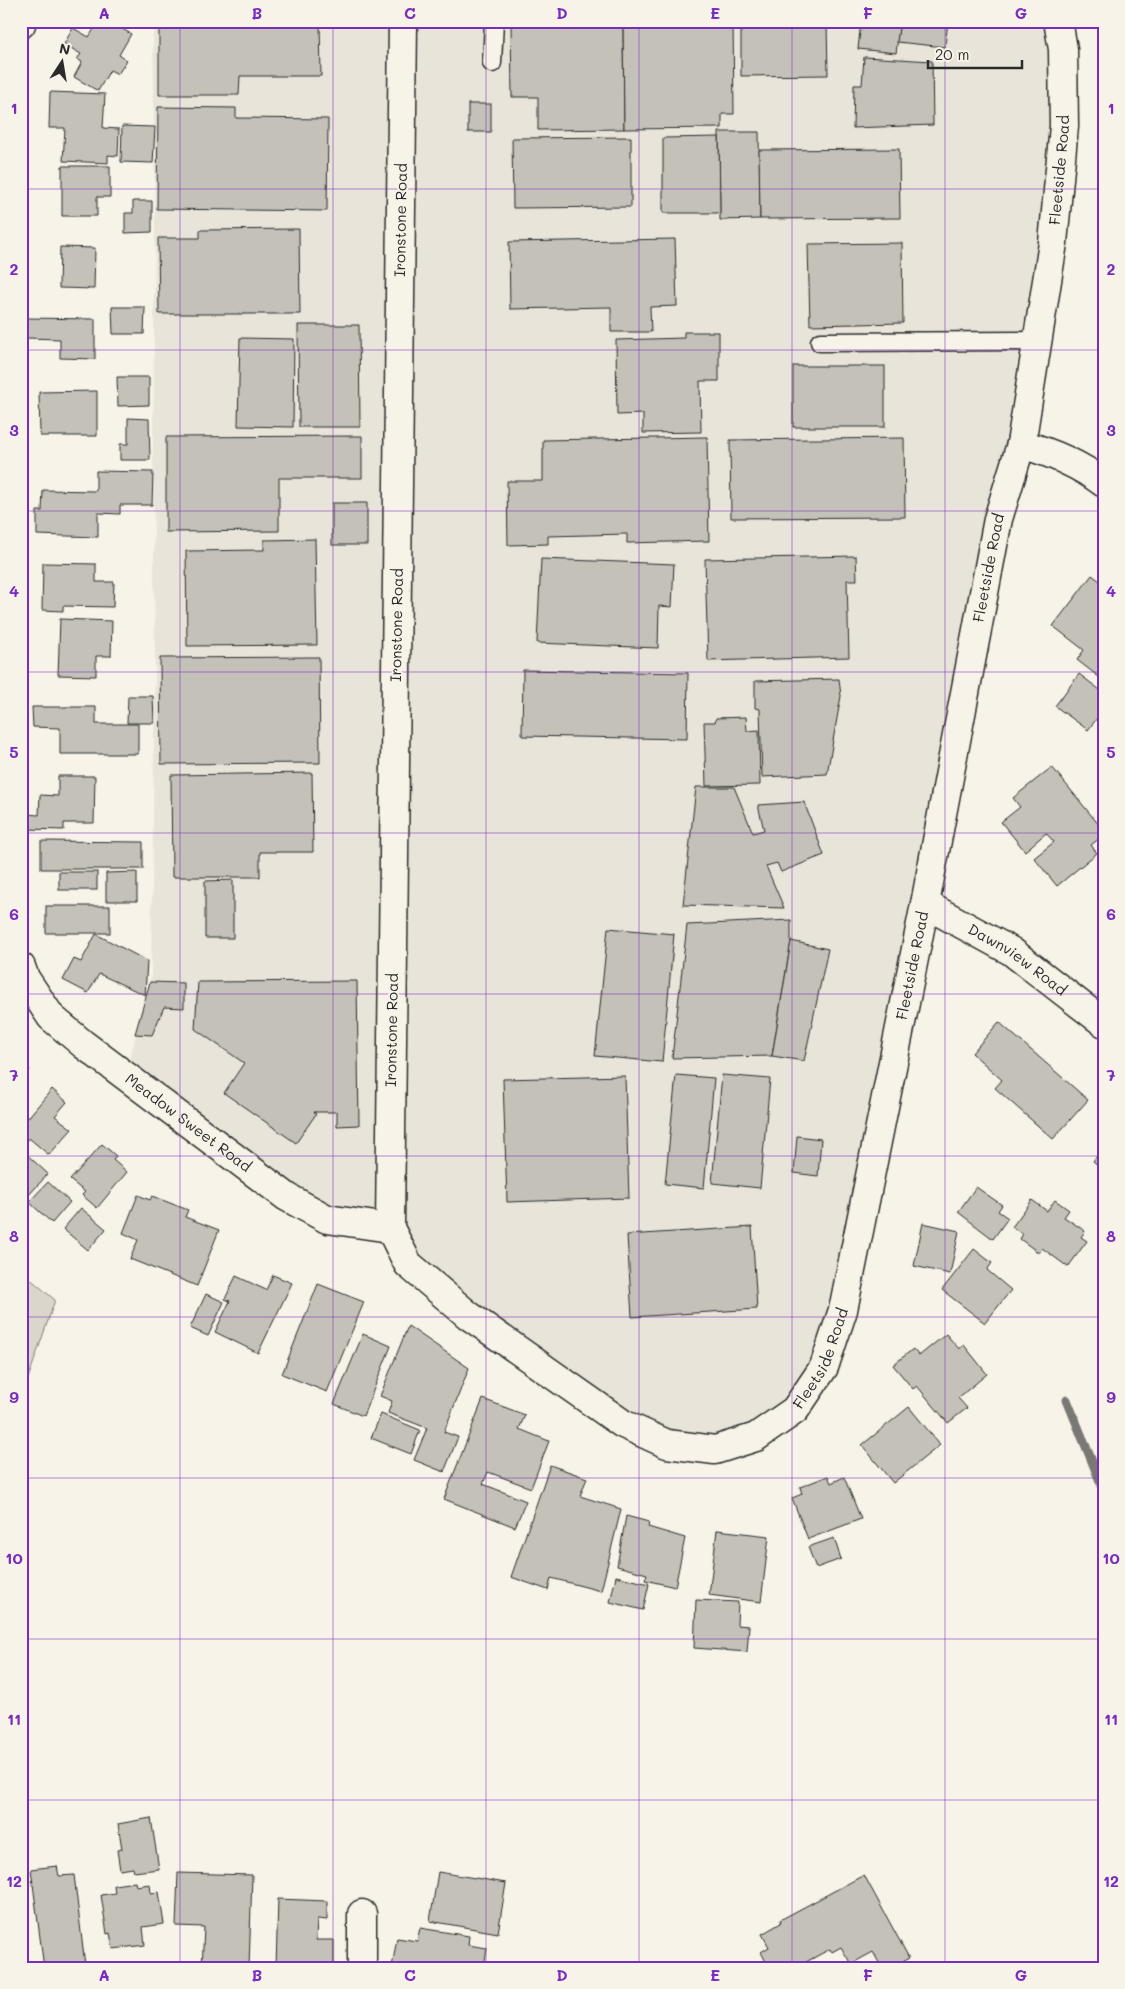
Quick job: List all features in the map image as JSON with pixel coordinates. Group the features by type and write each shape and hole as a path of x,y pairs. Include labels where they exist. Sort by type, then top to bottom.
{"street":[{"name":"Ironstone Road","path":"390,1228 404,21"},
{"name":"Fleetside Road","path":"390,1228 408,1264 468,1315 623,1424 667,1444 715,1450 756,1437 795,1410 824,1367 843,1310 925,904 998,519 1021,444 1053,243 1064,126 1063,49 1058,21"},
{"path":"1021,444 1038,449 1089,472 1104,483"},
{"name":"Dawnview Road","path":"925,904 1011,951 1104,1023"},
{"name":"Meadow Sweet Road","path":"21,967 25,978 51,1017 83,1044 287,1197 327,1219 390,1228"},
{"path":"362,1914 362,1968"}],"lane":[{"path":"492,63 494,21"},
{"path":"820,342 1038,341"}],"shaded area":[{"path":"153,21 1062,21 1055,249 824,1370 756,1438 667,1446 468,1315 390,1229 325,1219 125,1078 151,977 155,665"},
{"path":"21,1271 55,1300 21,1399"}],"building":[{"path":"99,21 109,21 131,34 119,55 127,60 118,74 110,70 98,91 74,77 82,62 77,59 81,54 64,44 73,28 89,37"},
{"path":"159,21 320,21 321,76 240,76 239,95 159,95"},
{"path":"511,21 623,21 624,129 538,130 538,97 512,97"},
{"path":"623,21 733,21 734,114 722,114 722,128 624,129"},
{"path":"741,21 827,21 828,75 741,76"},
{"path":"861,21 900,21 896,53 858,49"},
{"path":"900,21 948,21 945,47 897,42"},
{"path":"864,57 932,61 933,125 853,128 854,85 862,85"},
{"path":"50,92 105,94 103,128 119,129 118,156 108,155 108,163 63,161 65,128 49,128"},
{"path":"468,104 491,104 491,132 468,132"},
{"path":"158,107 236,108 236,118 328,119 327,211 157,209"},
{"path":"122,126 155,127 153,163 121,162"},
{"path":"719,132 759,132 760,219 720,220"},
{"path":"631,137 631,207 513,208 512,138"},
{"path":"719,137 720,213 663,213 663,138"},
{"path":"899,149 900,218 760,219 759,150"},
{"path":"62,166 110,166 110,197 97,197 97,216 62,216"},
{"path":"133,201 152,201 152,232 125,233 125,213 133,213"},
{"path":"299,229 300,314 159,314 158,238 200,238 200,230"},
{"path":"675,239 677,306 650,307 651,332 611,332 611,307 510,309 509,242"},
{"path":"902,243 903,323 810,325 808,244"},
{"path":"60,247 95,248 94,289 59,288"},
{"path":"112,307 145,307 144,334 113,334"},
{"path":"26,318 95,319 95,359 60,358 60,339 26,338"},
{"path":"298,325 359,325 360,427 299,427"},
{"path":"684,332 719,332 719,381 700,381 701,432 643,433 643,414 617,415 616,340 684,338"},
{"path":"240,338 294,339 293,427 238,426"},
{"path":"793,366 885,366 885,427 793,427"},
{"path":"117,377 149,377 149,405 118,406"},
{"path":"97,391 97,436 40,436 39,392"},
{"path":"128,418 149,419 150,460 120,460 120,444 128,444"},
{"path":"362,436 362,478 279,478 279,531 166,532 166,437"},
{"path":"707,437 709,541 627,543 627,534 548,536 548,544 508,545 507,481 543,481 543,440"},
{"path":"904,438 905,517 731,518 730,440"},
{"path":"96,471 153,472 152,505 120,505 120,514 98,513 98,537 37,535 37,511 42,511 43,490 96,491"},
{"path":"332,503 367,503 367,545 332,545"},
{"path":"315,539 317,645 187,646 186,551 264,550 264,540"},
{"path":"856,556 857,580 847,580 849,657 708,661 705,559"},
{"path":"541,559 674,564 672,607 659,606 658,648 537,643"},
{"path":"43,563 96,564 96,582 114,582 113,607 63,606 63,611 42,610"},
{"path":"1092,575 1104,584 1104,681 1077,660 1084,650 1053,626"},
{"path":"60,619 112,621 111,656 96,656 96,676 58,675"},
{"path":"319,657 320,763 161,764 160,658"},
{"path":"523,670 688,673 687,739 522,736"},
{"path":"1079,674 1104,693 1104,709 1088,730 1055,706"},
{"path":"839,679 841,696 827,774 762,777 760,709 755,708 755,681"},
{"path":"128,696 153,696 154,723 127,723"},
{"path":"32,707 96,707 96,724 138,724 138,754 60,754 60,728 33,727"},
{"path":"746,717 747,731 759,730 760,785 706,786 704,722 715,722 716,718"},
{"path":"1052,767 1104,831 1104,835 1091,845 1097,853 1057,886 1034,858 1054,842 1046,833 1025,851 1001,822 1020,807 1013,798"},
{"path":"312,773 313,852 260,852 260,877 172,877 171,775"},
{"path":"58,776 95,776 94,823 64,823 64,830 25,829 25,814 39,815 40,795 58,796"},
{"path":"696,787 734,787 753,833 764,830 758,805 804,802 824,855 781,872 777,863 766,866 784,908 683,905"},
{"path":"41,841 143,842 143,869 41,869"},
{"path":"59,872 97,872 97,890 59,890"},
{"path":"137,872 137,901 106,901 106,873"},
{"path":"233,880 233,938 205,938 205,881"},
{"path":"46,906 110,906 110,933 46,933"},
{"path":"791,920 791,941 772,1056 672,1058 687,925"},
{"path":"608,928 674,934 662,1062 595,1056"},
{"path":"96,934 147,961 145,995 99,974 88,993 63,980 74,959 81,962"},
{"path":"791,941 828,949 804,1061 772,1056"},
{"path":"357,981 359,1125 337,1126 337,1112 314,1112 316,1114 296,1143 224,1093 244,1063 195,1029 198,982"},
{"path":"150,982 184,983 184,1008 164,1007 152,1035 135,1034"},
{"path":"999,1022 1088,1100 1053,1139 995,1088 1002,1080 972,1053"},
{"path":"21,1062 30,1070 21,1080"},
{"path":"676,1075 714,1078 704,1188 665,1184"},
{"path":"722,1075 770,1079 760,1188 712,1183"},
{"path":"625,1076 629,1198 507,1202 503,1079"},
{"path":"52,1089 67,1102 55,1116 72,1129 49,1155 29,1138 21,1147 21,1126"},
{"path":"797,1136 821,1139 818,1176 794,1173"},
{"path":"102,1144 116,1156 113,1160 127,1172 97,1208 82,1195 85,1192 70,1180"},
{"path":"1104,1147 1104,1170 1093,1161"},
{"path":"24,1152 48,1174 26,1198 21,1194 21,1155"},
{"path":"48,1182 70,1202 52,1223 29,1202"},
{"path":"976,1187 1002,1205 998,1211 1008,1218 993,1239 958,1212"},
{"path":"138,1195 150,1200 152,1196 188,1210 185,1217 219,1230 197,1286 130,1259 138,1240 123,1233"},
{"path":"1032,1200 1047,1211 1055,1200 1069,1210 1064,1217 1085,1231 1081,1237 1087,1241 1068,1267 1042,1248 1039,1253 1020,1239 1023,1234 1012,1227"},
{"path":"81,1208 106,1229 88,1250 63,1229"},
{"path":"923,1223 959,1231 950,1274 914,1266"},
{"path":"752,1227 757,1309 632,1317 627,1235"},
{"path":"974,1249 992,1263 987,1270 1011,1290 985,1323 942,1290"},
{"path":"273,1275 292,1283 258,1353 215,1332 230,1301 225,1299 236,1276 266,1290"},
{"path":"318,1284 364,1302 327,1392 282,1374"},
{"path":"206,1294 224,1302 208,1336 190,1328"},
{"path":"408,1326 469,1368 444,1432 458,1437 444,1472 414,1460 427,1428 388,1413 392,1401 380,1396"},
{"path":"363,1334 391,1346 363,1416 334,1404"},
{"path":"946,1334 959,1349 964,1345 987,1374 958,1398 967,1408 948,1423 917,1386 913,1389 893,1365 913,1349 919,1356"},
{"path":"483,1399 525,1415 519,1429 549,1441 531,1488 488,1472 483,1484 526,1501 515,1527 444,1499"},
{"path":"909,1407 940,1445 893,1483 862,1445"},
{"path":"381,1414 420,1430 411,1454 371,1438"},
{"path":"550,1465 587,1478 580,1496 621,1509 601,1591 551,1578 548,1590 511,1577"},
{"path":"828,1476 831,1483 844,1477 861,1519 808,1539 792,1498 802,1494 800,1487"},
{"path":"626,1516 649,1522 648,1527 685,1538 675,1587 645,1580 647,1574 617,1566"},
{"path":"717,1530 769,1536 761,1602 709,1595"},
{"path":"834,1538 841,1559 816,1568 808,1547"},
{"path":"616,1576 649,1584 643,1610 610,1602"},
{"path":"696,1600 738,1602 737,1625 749,1626 747,1652 694,1648"},
{"path":"151,1818 159,1869 134,1872 133,1868 120,1870 117,1850 122,1849 118,1824"},
{"path":"57,1866 59,1876 74,1875 85,1965 66,1968 44,1968 31,1869"},
{"path":"438,1872 506,1883 498,1933 430,1921"},
{"path":"178,1873 252,1875 249,1968 202,1968 204,1927 176,1926"},
{"path":"864,1875 909,1958 891,1968 882,1968 873,1952 851,1964 841,1947 832,1952 830,1949 806,1962 808,1965 802,1968 769,1968 761,1952 769,1947 762,1934 781,1923 780,1920"},
{"path":"135,1882 136,1886 150,1884 151,1893 159,1892 164,1924 143,1927 145,1945 113,1949 110,1933 107,1934 101,1895 115,1893 114,1885"},
{"path":"278,1899 327,1901 327,1920 317,1919 316,1940 334,1940 334,1968 276,1968"},
{"path":"420,1928 469,1936 468,1945 487,1948 484,1968 392,1967 397,1938 417,1941"}],"waterway":[{"path":"1067,1400 1104,1491"}]}
